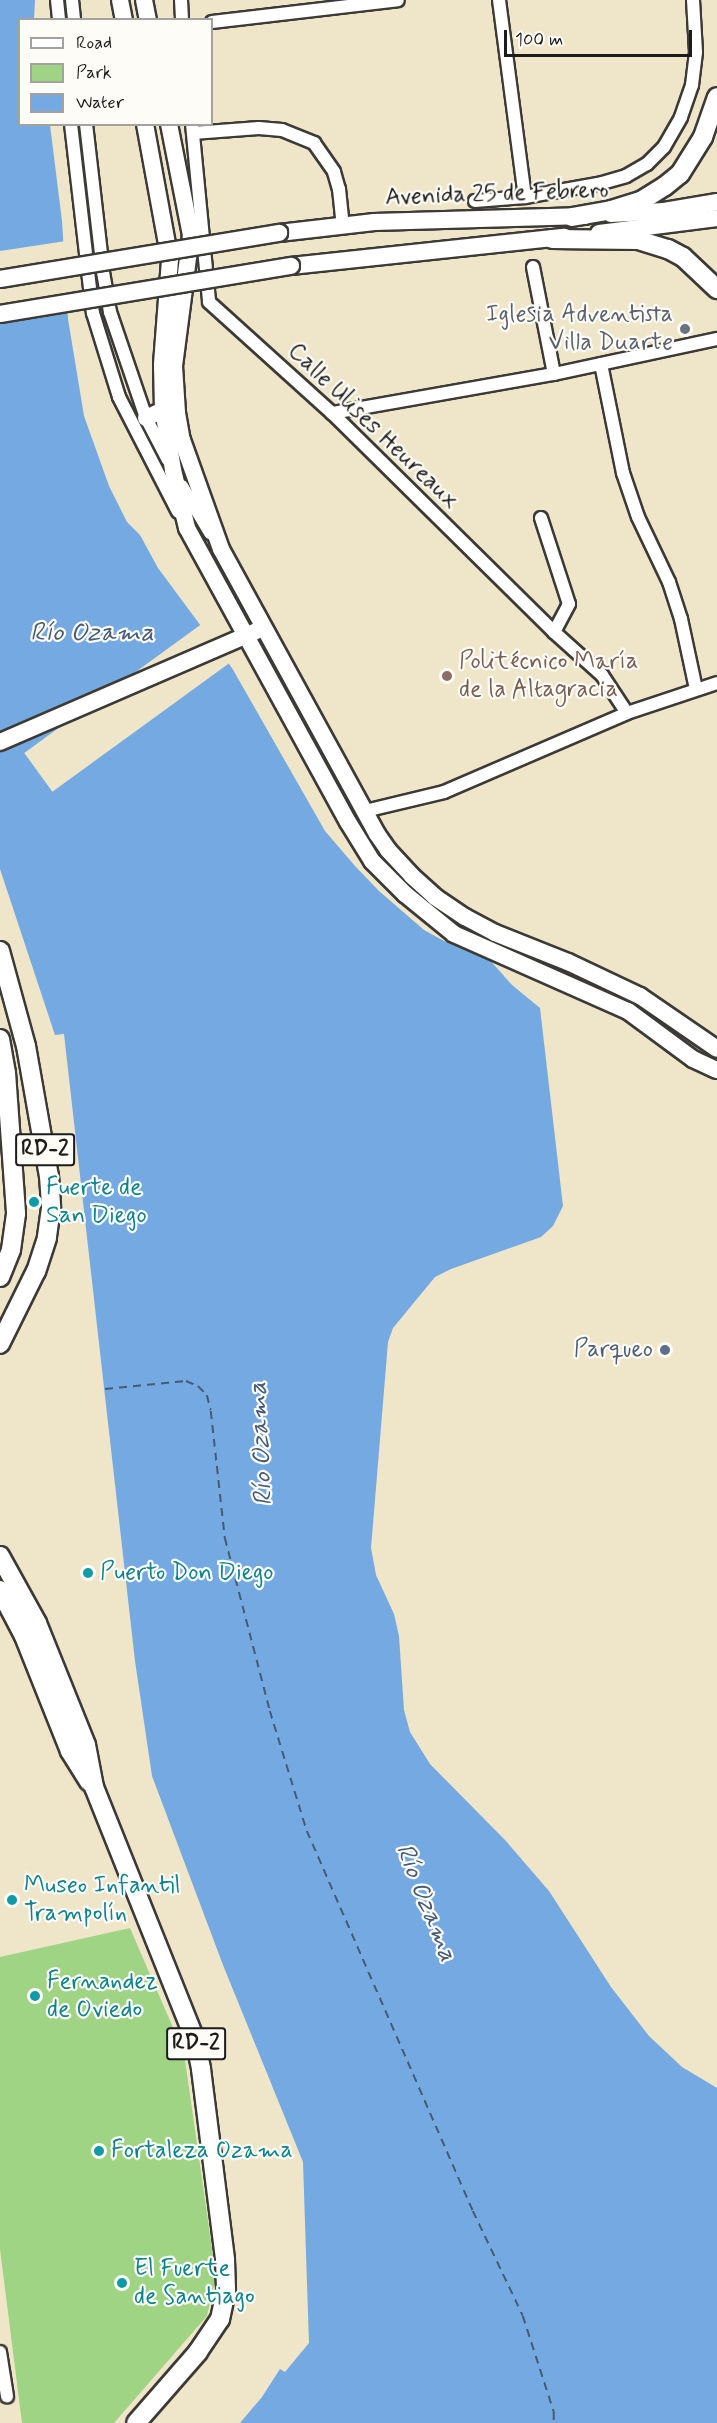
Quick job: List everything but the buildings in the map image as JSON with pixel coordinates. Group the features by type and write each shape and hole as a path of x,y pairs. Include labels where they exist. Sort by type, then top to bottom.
{"main road":[{"path":"120,0 124,18"},
{"path":"144,0 148,18"},
{"path":"572,217 611,210 641,201 680,174 703,136 717,97"},
{"path":"146,126 170,260 162,365 163,410 172,470 187,528 348,822 372,861 405,894 454,934 628,1011 693,1059 717,1070"},
{"path":"169,126 191,235 174,366 177,413 182,441 221,549 388,850 435,897 495,933 568,962 640,996 716,1048"},
{"name":"Avenida 25 de Febrero","path":"0,279 279,233 374,222 572,217 664,211 717,202"},
{"name":"Avenida 25 de Febrero","path":"0,314 291,266 552,239 717,218"},
{"path":"552,239 638,240 668,249 684,257 717,289"},
{"path":"146,418 163,410"},
{"path":"0,742 263,628"},
{"name":"RD-2","path":"0,951 27,1046 49,1176 51,1208 47,1238 36,1271 0,1344"},
{"name":"RD-2","path":"0,1039 8,1095 16,1214 11,1250 0,1276"},
{"name":"RD-2","path":"0,1556 37,1623 86,1745 94,1787 195,2040 201,2069 225,2260 226,2291 220,2319 198,2352 136,2423"},
{"name":"RD-2","path":"0,1590 24,1636 70,1751 94,1787"}],"street":[{"path":"57,0 59,18"},
{"path":"72,0 74,18"},
{"path":"181,0 182,18"},
{"path":"213,21 344,3 398,0"},
{"path":"499,0 525,197"},
{"path":"475,201 525,197 602,183 626,176 646,164 664,147 681,117 692,85 696,52 693,0"},
{"path":"71,126 93,314 119,397 187,528"},
{"path":"86,126 103,272 110,312 146,418 172,470 221,549"},
{"path":"193,129 282,130 314,143 334,172 339,189 343,226"},
{"name":"Calle Ulises Heureaux","path":"193,129 209,302 332,413 554,632 602,675 627,713"},
{"path":"533,267 554,374"},
{"path":"332,413 554,374 717,339"},
{"path":"602,364 623,473 638,517 669,582 681,618 696,689"},
{"path":"541,518 569,603 568,610 554,632"},
{"path":"365,811 444,792 627,713 717,683"},
{"path":"0,2352 7,2396"}],"green space":[{"name":"Fortaleza Ozama","path":"130,1928 184,2053 216,2277 207,2316 114,2423 22,2423 0,2249 0,1957"}],"water":[{"name":"Río Ozama","path":"0,0 35,0 34,18 18,18 18,126 50,126 62,221 68,319 84,416 109,486 127,522 140,535 158,568 232,668 325,831 379,891 424,930 444,941 488,958 512,985 540,1008 563,1206 553,1226 541,1237 451,1269 435,1277 393,1328 388,1342 371,1548 376,1575 394,1614 399,1636 404,1710 410,1732 430,1764 505,1840 549,1891 611,1987 649,2036 682,2067 717,2088 717,2423 240,2423 262,2397 280,2369 285,2372 309,2343 303,2162 223,1965 152,1776 135,1661 64,1034 55,1035 0,869"}],"pier":[{"path":"66,241 71,312 0,323 0,251"},
{"path":"203,623 231,662 52,792 24,753"}],"ferry route":[{"path":"105,1389 186,1381 198,1386 207,1395 211,1411 225,1538 270,1711 307,1831 473,2211 523,2316 554,2412 554,2423"}],"place":[{"name":"Iglesia Adventista Villa Duarte","path":"685,329"},
{"name":"Politécnico María de la Altagracia","path":"447,676"},
{"name":"Fuerte de San Diego","path":"34,1202"},
{"name":"Parqueo","path":"665,1350"},
{"name":"Puerto Don Diego","path":"88,1573"},
{"name":"Museo Infantil Trampolín","path":"12,1900"},
{"name":"Fernandez de Oviedo","path":"35,1996"},
{"name":"Fortaleza Ozama","path":"99,2151"},
{"name":"El Fuerte de Santiago","path":"122,2283"}]}
